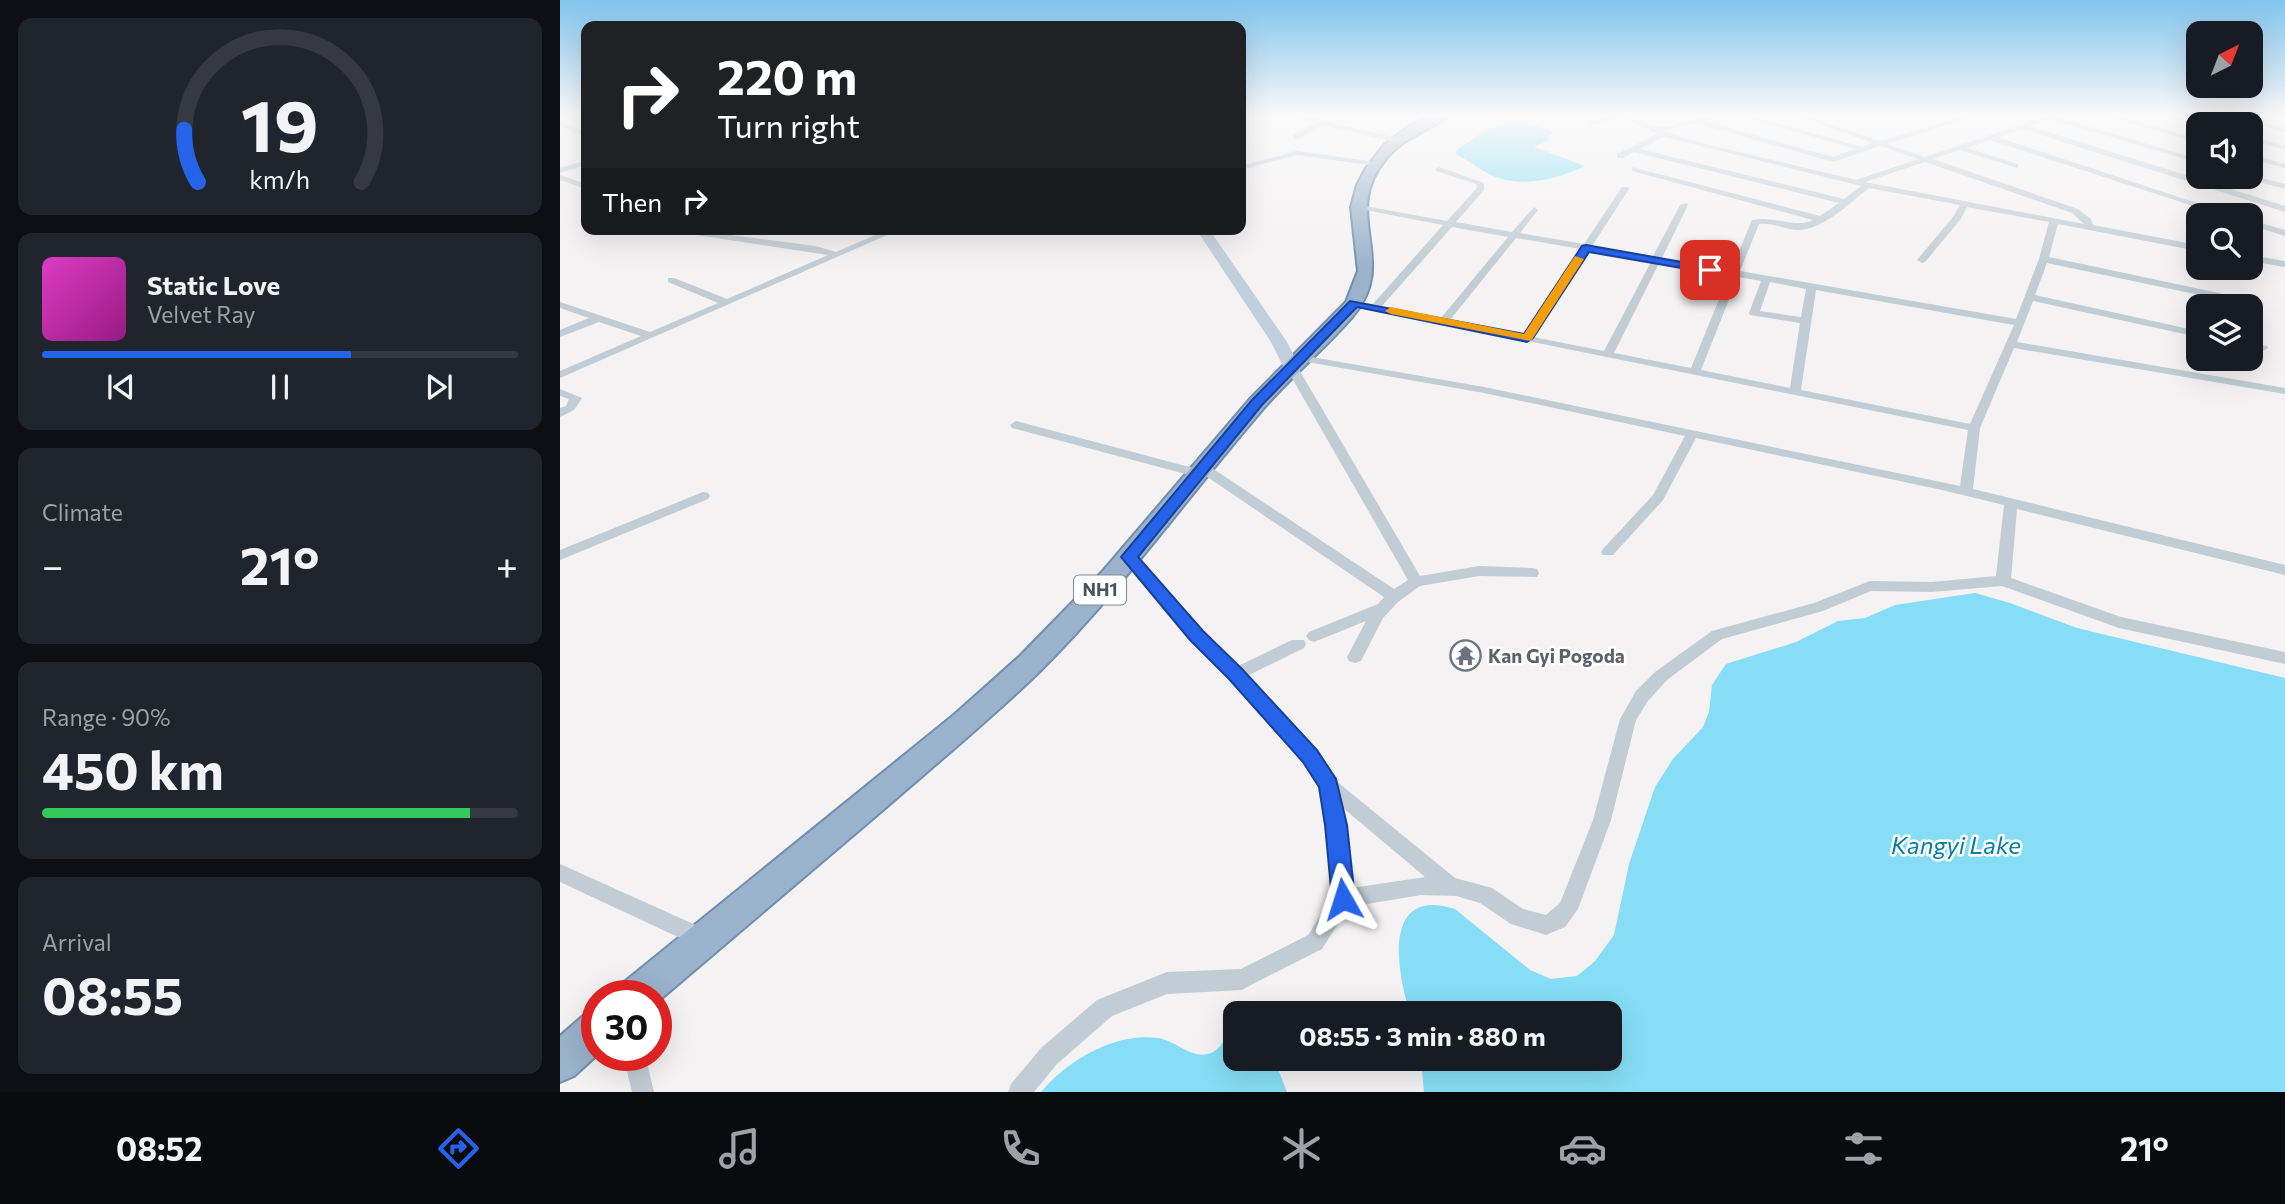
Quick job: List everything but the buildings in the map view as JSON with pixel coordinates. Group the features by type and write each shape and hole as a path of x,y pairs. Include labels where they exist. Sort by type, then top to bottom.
{"highway":[{"name":"NH1","path":"656,980 996,695 1073,620 1301,356 1364,306 1366,271 1359,202 1375,166"},
{"path":"560,1062 581,1044"}],"main road":[{"path":"1206,235 1279,342 1301,356"},
{"path":"1279,342 1301,356"}],"street":[{"path":"567,166 572,168"},
{"path":"560,174 578,166"},
{"path":"1679,181 1702,166 1843,201"},
{"path":"1790,166 1863,183 2186,246"},
{"path":"1695,372 1755,222 1765,220 1801,227 1821,219 1863,183 1904,166"},
{"path":"1946,166 2075,211 2088,221 2089,228"},
{"path":"2077,166 2192,203"},
{"path":"2148,166 2285,208"},
{"path":"2147,173 2166,166"},
{"path":"1364,306 1449,225 1482,185 1439,169"},
{"path":"1635,169 1821,219"},
{"path":"560,174 581,184"},
{"path":"2126,182 2137,177"},
{"path":"2263,181 2285,187"},
{"path":"1527,338 1625,189"},
{"path":"1922,260 1958,218 1965,203"},
{"path":"1608,354 1684,205"},
{"path":"1359,208 1811,289 2020,323"},
{"path":"1444,321 1534,210"},
{"path":"1966,491 1974,428 2020,323 2044,259 2054,221"},
{"path":"2263,226 2285,233"},
{"path":"708,235 816,249 837,255"},
{"path":"560,375 883,235"},
{"path":"2044,259 2209,294"},
{"path":"2263,260 2285,264"},
{"path":"671,279 728,303"},
{"path":"1766,280 1754,313 1805,321"},
{"path":"1795,392 1811,289"},
{"path":"2029,297 2186,331"},
{"path":"560,305 651,336"},
{"path":"1364,306 1974,428"},
{"path":"560,334 599,318"},
{"path":"2009,344 2285,391"},
{"path":"1301,356 1484,390 1966,491 2285,570"},
{"path":"1301,356 1416,582"},
{"path":"560,392 576,398 570,408 560,413"},
{"path":"1016,425 1200,470 1393,596"},
{"path":"1608,552 1658,497 1692,434"},
{"path":"560,555 703,496"},
{"path":"2003,581 2011,502"},
{"path":"1129,557 1197,636 1236,674 1310,756 1329,785 1451,887"},
{"path":"1314,636 1379,609 1393,596 1416,582 1479,571 1532,573"},
{"path":"1343,899 1421,886 1451,887 1485,895 1518,917 1546,925 1558,920 1568,909 1602,820 1628,719 1642,696 1661,676 1717,635 1818,607 1870,586 1932,587 2003,581 2119,622 2285,658"},
{"path":"1355,657 1379,609"},
{"path":"1236,674 1298,644"},
{"path":"1019,1092 1049,1056 1105,1008 1167,983 1242,979 1315,942 1343,899 1329,785"},
{"path":"560,873 705,940"},
{"path":"638,1071 643,1092"}],"water":[{"path":"1475,166 1585,166 1554,177 1521,182 1493,176"},
{"name":"Kangyi Lake","path":"1975,593 2077,628 2285,678 2285,1092 1424,1092 1422,1071 1622,1071 1622,1001 1406,1001 1401,976 1400,937 1405,921 1415,909 1431,905 1455,909 1530,970 1551,979 1577,976 1595,961 1614,935 1629,864 1655,787 1673,759 1703,727 1709,712 1712,685 1726,664 1796,642 1838,621 1865,618 1895,605"},
{"path":"1158,1038 1199,1054 1213,1052 1223,1041 1223,1071 1279,1071 1287,1092 1041,1092 1079,1059 1125,1039"}],"slow traffic":[{"path":"1391,311 1527,338 1579,259"}],"place":[{"name":"Kan Gyi Pogoda","path":"1465,656"}],"route":[{"path":"1343,899 1329,785 1310,756 1236,674 1197,636 1129,557 1257,402 1354,303 1527,338 1586,248 1710,270"}]}
